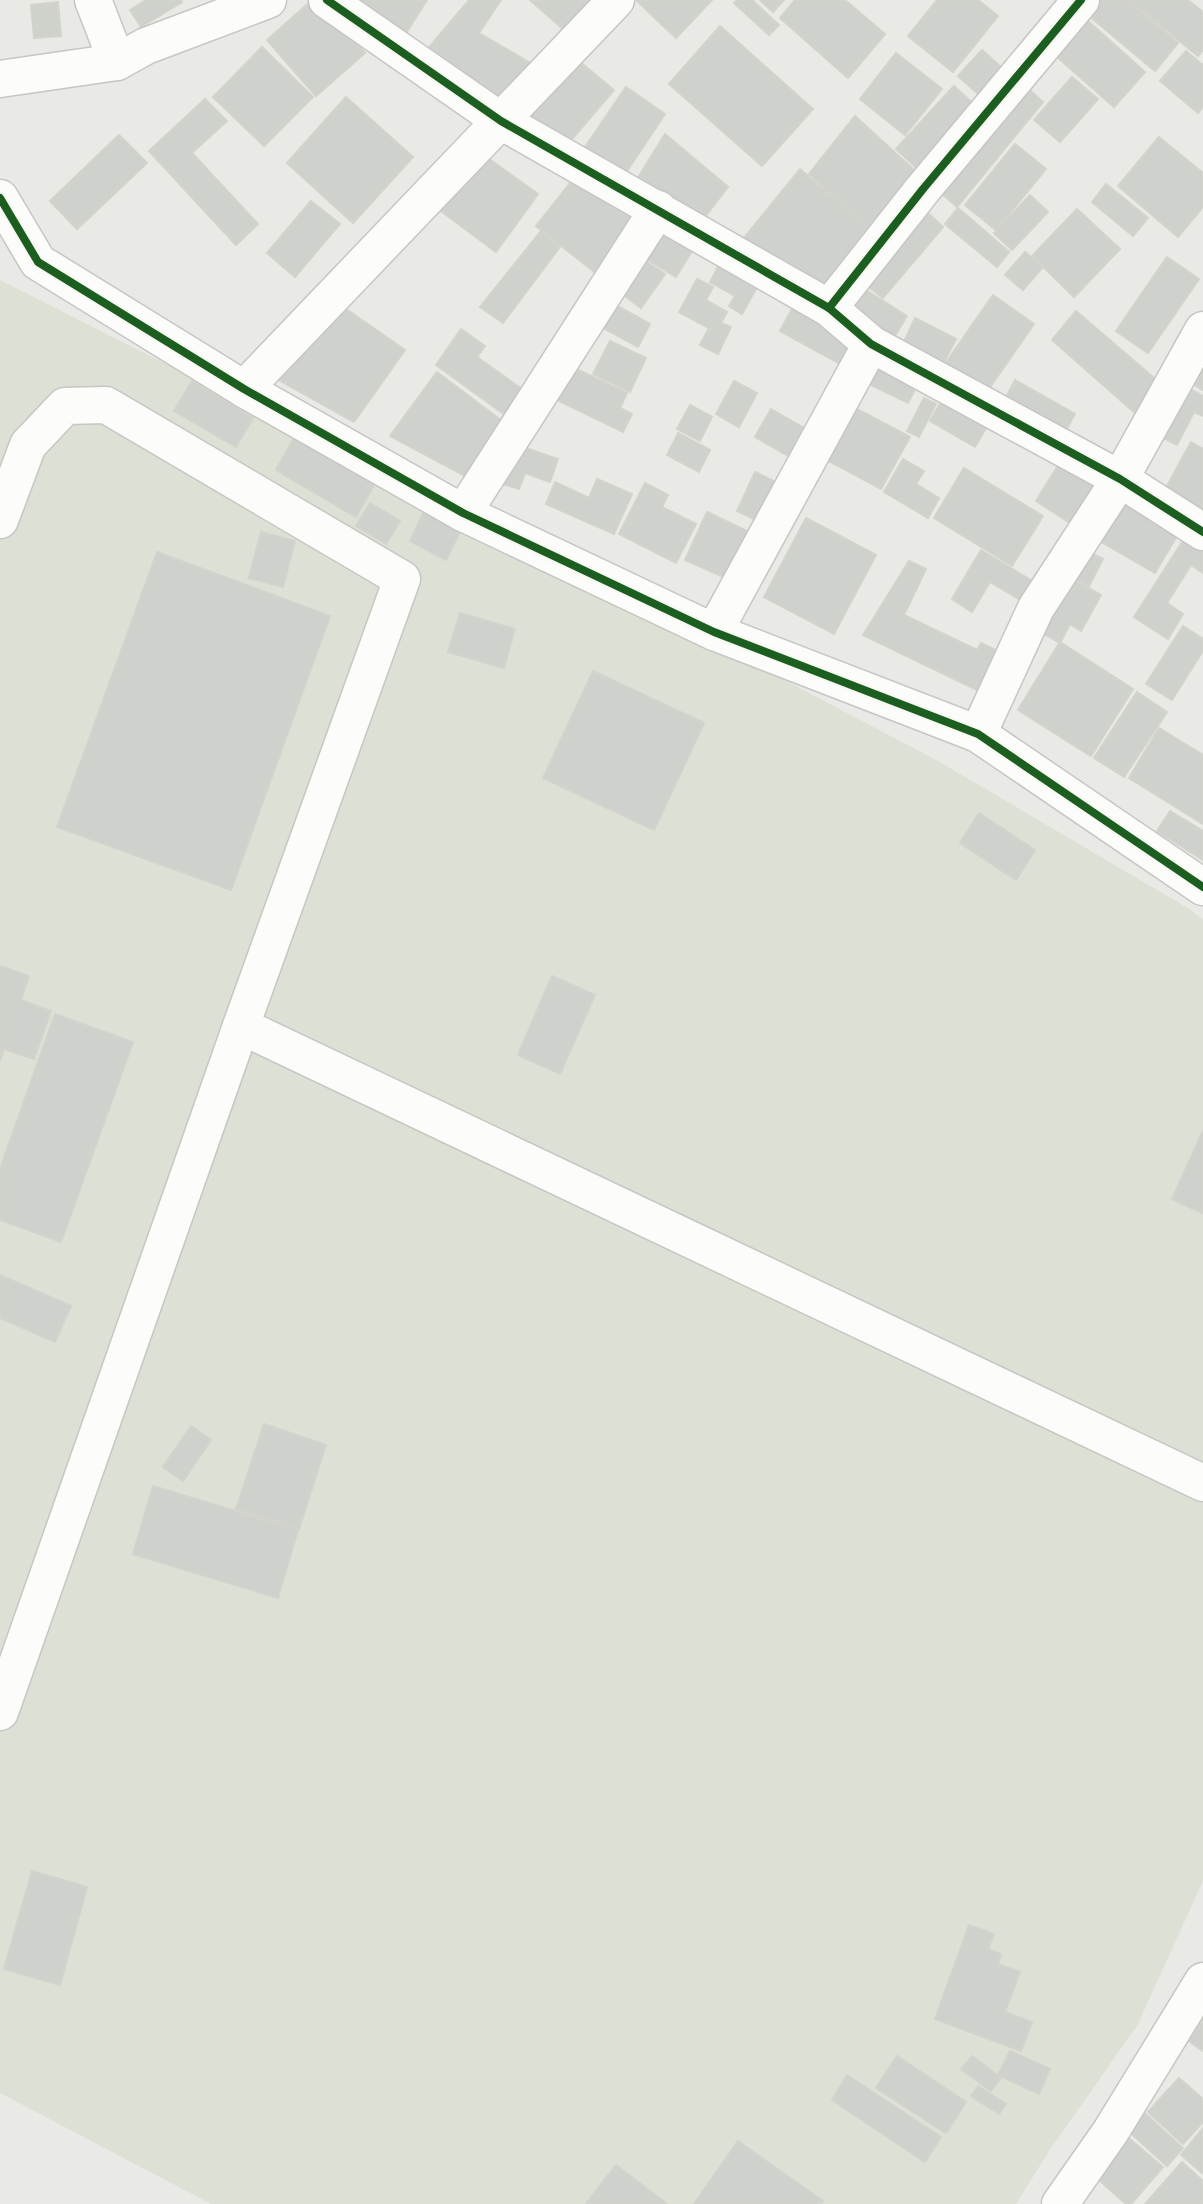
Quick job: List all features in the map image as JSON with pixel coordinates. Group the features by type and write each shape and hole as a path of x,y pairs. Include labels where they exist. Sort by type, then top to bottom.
{"street":[{"path":"93,0 117,62"},
{"path":"0,79 117,62 146,46 268,0"},
{"path":"327,0 501,121 829,308 871,344 1120,479 1203,532"},
{"path":"244,389 616,0"},
{"path":"829,308 923,189 1081,0"},
{"path":"0,198 38,262 244,389 463,513 714,632 978,734 1203,887"},
{"path":"463,513 658,209"},
{"path":"978,734 1036,608 1120,479 1203,330"},
{"path":"714,632 871,344"},
{"path":"0,520 28,445 65,406 106,405 402,579 0,1712"},
{"path":"241,1026 1203,1483"},
{"path":"1060,2204 1111,2131 1203,1981"}],"shaded area":[{"path":"0,280 636,602 938,761 1191,910 1203,920 1203,1881 1137,2026 1051,2148 1016,2204 211,2204 0,2093"}],"building":[{"path":"146,0 182,2 141,27 130,10"},
{"path":"312,0 319,0 365,53 316,96 267,40"},
{"path":"350,0 427,0 404,36"},
{"path":"469,0 501,0 479,33 539,68 509,106 425,52"},
{"path":"530,0 600,0 570,35"},
{"path":"636,0 712,0 676,38"},
{"path":"737,0 752,0 779,25 769,35 734,3"},
{"path":"760,0 784,0 773,12"},
{"path":"795,0 845,0 885,34 848,78 780,18"},
{"path":"937,0 978,0 998,16 953,72 908,36"},
{"path":"1101,0 1127,0 1178,43 1155,71 1088,15"},
{"path":"1129,0 1188,0 1203,12 1203,50 1198,56"},
{"path":"58,2 61,36 34,38 31,5"},
{"path":"1088,21 1145,72 1114,107 1057,57"},
{"path":"720,26 813,109 762,166 669,84"},
{"path":"262,47 313,97 264,146 213,97"},
{"path":"982,50 1010,75 986,101 958,76"},
{"path":"1186,51 1203,65 1203,107 1198,113 1160,81"},
{"path":"568,52 614,90 566,146 521,107"},
{"path":"896,53 942,89 905,135 860,99"},
{"path":"1072,77 1098,99 1060,142 1034,120"},
{"path":"1019,80 1043,102 957,207 931,184"},
{"path":"954,86 984,114 925,176 896,149"},
{"path":"626,87 665,114 623,177 583,150"},
{"path":"346,97 413,157 353,223 287,163"},
{"path":"205,99 227,121 192,153 258,224 236,245 149,151"},
{"path":"855,116 925,180 876,235 809,174"},
{"path":"665,134 728,187 701,222 634,184"},
{"path":"119,135 147,163 77,229 50,201"},
{"path":"1159,137 1203,173 1203,207 1178,237 1118,186"},
{"path":"1015,144 1046,169 996,230 965,205"},
{"path":"478,151 538,194 496,252 437,208"},
{"path":"800,169 877,236 826,301 739,244"},
{"path":"578,173 649,218 602,278 536,226"},
{"path":"1106,184 1148,218 1133,236 1092,202"},
{"path":"1030,195 1048,212 1012,250 994,233"},
{"path":"311,201 340,224 295,277 267,253"},
{"path":"958,208 1009,252 997,267 945,224"},
{"path":"1077,209 1120,249 1074,297 1032,256"},
{"path":"928,213 943,227 883,298 866,285"},
{"path":"656,227 693,249 676,277 640,255"},
{"path":"541,231 560,247 503,323 480,307"},
{"path":"1025,252 1043,267 1023,290 1005,275"},
{"path":"1167,257 1199,279 1148,353 1116,331"},
{"path":"644,260 665,274 641,308 621,293"},
{"path":"721,261 760,282 742,314 729,306 735,296 710,282"},
{"path":"697,279 713,287 706,300 727,312 721,323 731,327 718,354 700,345 709,328 679,312"},
{"path":"861,287 907,316 893,339 846,311"},
{"path":"993,295 1034,324 986,393 945,364"},
{"path":"336,302 405,350 354,422 268,374"},
{"path":"610,302 650,324 638,347 598,325"},
{"path":"793,307 856,341 842,365 780,331"},
{"path":"1076,311 1160,383 1135,413 1052,340"},
{"path":"915,318 956,339 943,364 903,344"},
{"path":"461,329 485,346 477,357 526,392 508,417 436,365"},
{"path":"610,341 646,358 630,392 593,374"},
{"path":"1203,352 1203,390 1187,380"},
{"path":"877,359 920,380 908,403 865,382"},
{"path":"568,365 627,393 620,408 632,414 623,432 553,398"},
{"path":"437,372 506,424 476,482 390,436"},
{"path":"1015,380 1075,414 1064,434 1004,401"},
{"path":"192,381 253,418 236,447 174,411"},
{"path":"734,381 757,393 739,427 716,414"},
{"path":"1182,385 1203,396 1203,416 1194,412 1177,445 1156,434"},
{"path":"945,395 990,421 975,447 930,421"},
{"path":"924,398 936,404 919,437 907,431"},
{"path":"690,405 712,417 700,441 677,429"},
{"path":"855,408 910,437 881,489 827,460"},
{"path":"771,409 806,429 790,457 755,437"},
{"path":"678,433 710,450 699,472 667,455"},
{"path":"294,438 374,485 356,517 276,470"},
{"path":"1191,442 1203,449 1203,517 1162,495"},
{"path":"516,445 558,459 550,482 525,473 519,489 503,484"},
{"path":"1064,456 1104,481 1075,526 1036,501"},
{"path":"903,459 924,471 916,484 939,498 928,518 884,492"},
{"path":"964,468 1043,516 1012,566 934,518"},
{"path":"755,472 776,482 758,521 737,511"},
{"path":"597,479 632,494 614,534 546,504 555,482 589,498"},
{"path":"645,483 668,495 662,507 696,524 676,563 619,534"},
{"path":"1114,491 1181,529 1155,573 1089,535"},
{"path":"370,503 400,521 386,544 356,526"},
{"path":"424,511 461,530 446,560 410,541"},
{"path":"707,512 749,532 728,579 685,560"},
{"path":"806,518 876,555 834,634 764,597"},
{"path":"261,532 295,541 283,587 249,578"},
{"path":"1186,536 1203,546 1203,573 1191,565 1167,603 1183,614 1168,639 1134,617"},
{"path":"1078,546 1103,559 1089,586 1064,572"},
{"path":"981,550 1039,585 1027,604 990,582 972,612 952,599"},
{"path":"157,552 330,616 231,890 57,827"},
{"path":"909,561 926,569 904,615 977,650 981,643 1002,653 983,693 863,635"},
{"path":"1066,576 1101,595 1081,631 1070,624 1060,643 1036,629"},
{"path":"460,613 515,629 504,668 448,652"},
{"path":"1183,626 1203,639 1203,651 1172,700 1146,684"},
{"path":"1060,642 1133,689 1091,756 1018,710"},
{"path":"593,671 704,723 654,830 543,778"},
{"path":"1137,692 1167,712 1124,777 1094,758"},
{"path":"1159,728 1203,755 1203,824 1129,778"},
{"path":"1170,811 1203,831 1203,860 1157,831"},
{"path":"979,813 1035,850 1016,880 960,843"},
{"path":"0,966 29,976 21,1000 51,1011 34,1059 4,1049 0,1061"},
{"path":"552,976 595,995 560,1074 518,1055"},
{"path":"55,1014 133,1042 61,1242 0,1220 0,1169"},
{"path":"1203,1131 1203,1210 1202,1213 1172,1199"},
{"path":"0,1275 71,1306 55,1342 0,1318"},
{"path":"264,1424 326,1445 299,1529 236,1509"},
{"path":"191,1426 211,1440 183,1481 163,1467"},
{"path":"153,1486 298,1530 278,1598 133,1554"},
{"path":"32,1871 87,1887 60,1985 4,1969"},
{"path":"969,1925 994,1934 988,1949 1001,1954 998,1964 1020,1972 1005,2012 1032,2022 1021,2051 935,2019"},
{"path":"1203,2020 1203,2051 1189,2041"},
{"path":"1010,2051 1050,2069 1039,2094 998,2075"},
{"path":"897,2056 966,2102 946,2133 876,2088"},
{"path":"972,2056 1001,2078 991,2091 961,2069"},
{"path":"847,2075 941,2137 925,2162 832,2100"},
{"path":"1179,2078 1203,2099 1203,2122 1183,2144 1148,2112"},
{"path":"978,2086 1006,2104 999,2114 971,2096"},
{"path":"1140,2109 1183,2148 1167,2166 1124,2127"},
{"path":"1203,2128 1203,2174 1181,2155"},
{"path":"1124,2134 1163,2167 1131,2204 1126,2204 1090,2172"},
{"path":"738,2141 823,2201 821,2204 694,2204"},
{"path":"1182,2162 1203,2181 1203,2204 1145,2204"},
{"path":"616,2165 667,2204 586,2204"}],"cycle path":[{"path":"327,0 501,121 829,308 871,344 1120,479 1203,532"},
{"path":"829,308 923,189 1081,0"},
{"path":"0,198 38,262 244,389 463,513 714,632 978,734 1203,887"}]}
